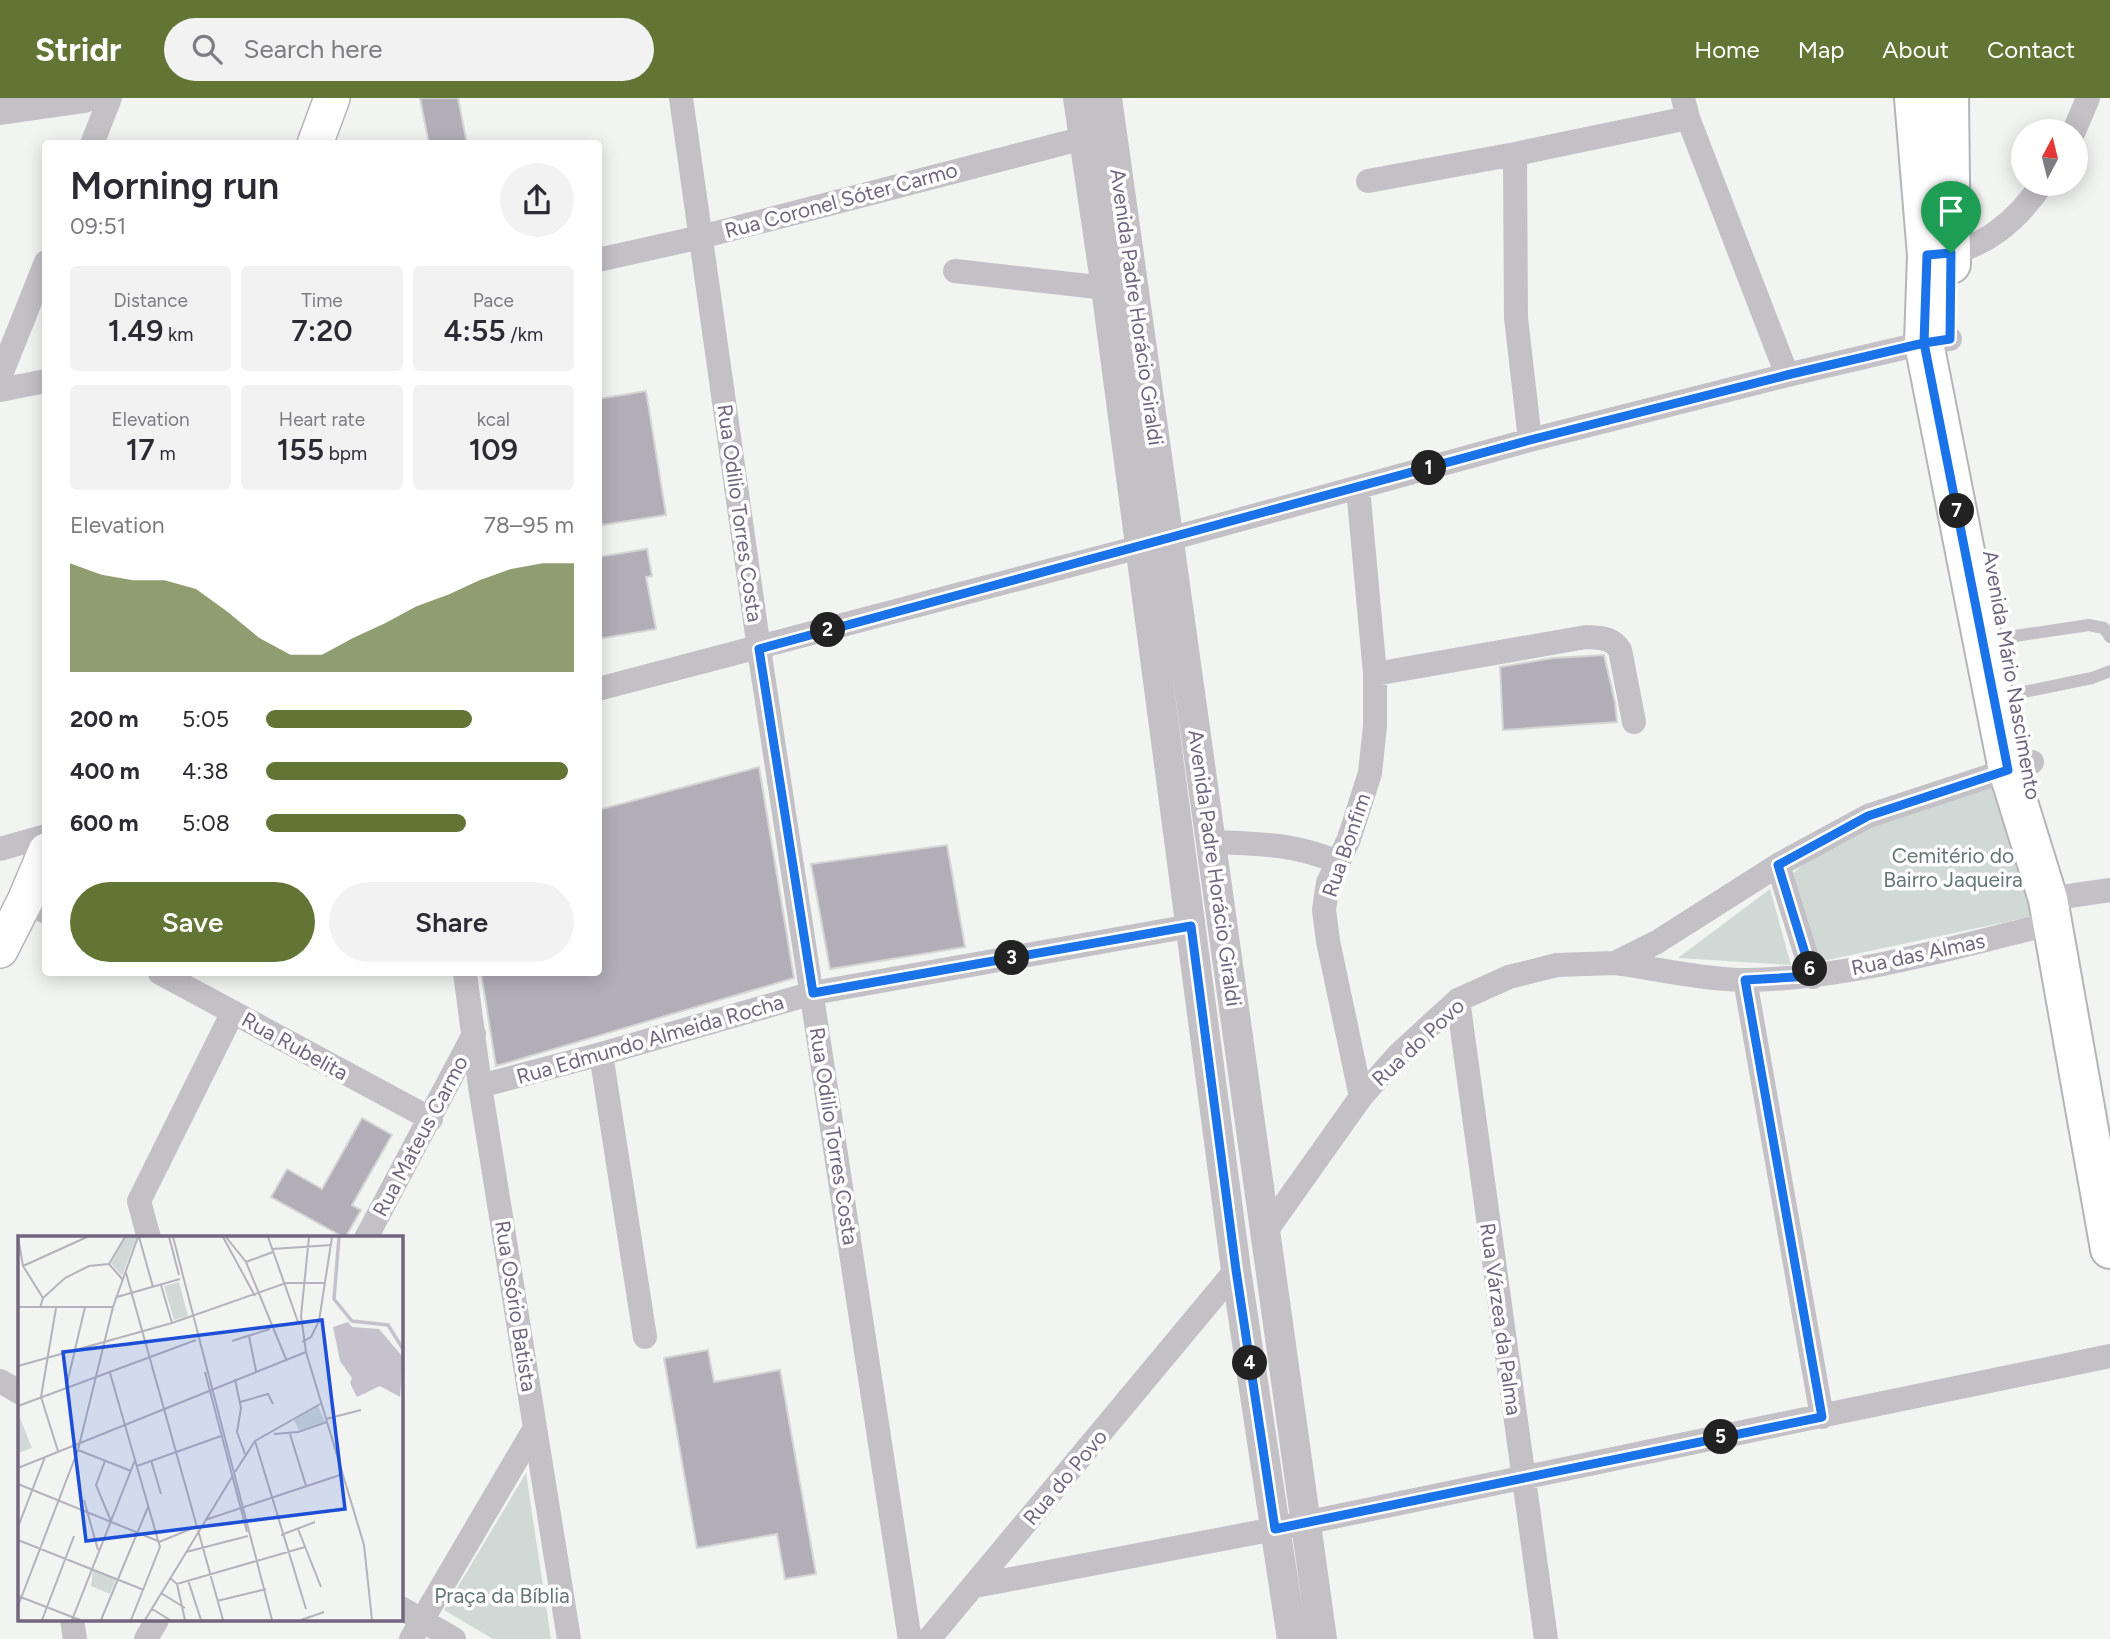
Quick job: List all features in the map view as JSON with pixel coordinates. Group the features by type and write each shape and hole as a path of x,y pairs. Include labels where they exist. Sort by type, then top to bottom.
{"main road":[{"path":"316,140 332,98"},
{"name":"Avenida Mário Nascimento","path":"1914,98 1939,254"},
{"name":"Avenida Mário Nascimento","path":"1949,98 1939,254 1937,341 2048,900 2110,1249"},
{"name":"Avenida Mário Nascimento","path":"1937,341 2019,693 2020,766"},
{"path":"0,950 36,906 42,873"}],"street":[{"path":"0,110 84,98"},
{"path":"94,140 110,98"},
{"name":"Rua Odilio Torres Costa","path":"681,98 759,649 917,1634"},
{"name":"Avenida Padre Horácio Giraldi","path":"1078,98 1106,288 1236,1270 1292,1639"},
{"name":"Avenida Padre Horácio Giraldi","path":"1107,98 1322,1639"},
{"path":"2079,119 2088,98"},
{"path":"1368,181 1515,154 1685,108 1787,375"},
{"name":"Rua Coronel Sóter Carmo","path":"602,259 701,237 1084,138"},
{"path":"1515,154 1516,317 1530,440"},
{"path":"1939,254 1980,243 2006,226 2032,196"},
{"path":"955,271 1106,288"},
{"path":"0,377 42,272"},
{"path":"602,688 759,649 1530,440 1787,375 1937,341"},
{"path":"0,390 42,381"},
{"name":"Rua Bonfim","path":"1358,488 1374,674 1375,726 1370,773 1358,814 1328,883 1324,910 1361,1097"},
{"path":"1374,674 1559,642 1603,638 1615,643 1620,650 1634,722"},
{"name":"Rua do Povo","path":"1266,1231 1361,1097 1399,1054 1458,1000 1509,978 1557,965 1615,963 1657,942 1778,865 1868,816 2020,766"},
{"path":"0,849 42,837"},
{"path":"1210,842 1283,845 1309,850 1338,862"},
{"path":"1778,865 1812,976"},
{"name":"Rua das Almas","path":"1615,963 1745,980 1812,976 1882,963 2048,900 2110,890"},
{"name":"Rua Edmundo Almeida Rocha","path":"480,1086 813,993 1191,926"},
{"name":"Rua Rubelita","path":"166,976 430,1119"},
{"name":"Rua Osório Batista","path":"465,976 480,1086 569,1639"},
{"path":"1745,980 1822,1417"},
{"name":"Rua Várzea da Palma","path":"1458,1000 1546,1639"},
{"path":"148,1236 139,1201 233,1012"},
{"name":"Rua Mateus Carmo","path":"367,1236 474,1034"},
{"path":"601,1054 645,1337"},
{"name":"Rua do Povo","path":"917,1634 975,1586 1236,1270"},
{"path":"975,1586 1307,1523 2110,1356"},
{"path":"0,1381 18,1391"},
{"path":"454,1639 411,1623 535,1428"},
{"path":"146,1639 156,1622"}],"lane":[{"path":"2008,637 2089,625 2104,628 2110,637"},
{"path":"2019,693 2092,678 2110,671"}],"green space":[{"name":"Cemitério do Bairro Jaqueira","path":"1997,784 2034,916 1818,962 1793,873 1836,838"},
{"path":"1770,889 1791,965 1678,958"},
{"name":"Praça da Bíblia","path":"526,1473 551,1639 493,1639 444,1610"}],"building":[{"path":"420,98 458,98 466,140 428,140"},
{"path":"646,391 666,515 602,525 602,398"},
{"path":"647,549 652,576 646,577 656,629 602,638 602,556"},
{"path":"1604,655 1617,722 1503,730 1500,667 1553,658"},
{"path":"759,767 794,978 496,1066 481,976 602,976 602,809"},
{"path":"947,845 965,947 830,969 811,864"},
{"path":"362,1118 392,1135 352,1205 361,1210 346,1236 341,1236 271,1197 287,1169 322,1189"},
{"path":"708,1350 714,1382 780,1370 816,1574 785,1579 777,1534 697,1548 664,1358"}],"route":[{"path":"1951,253 1927,255 1924,343 2008,770 1868,816 1778,865 1812,976 1745,980 1822,1417 1275,1529 1236,1270 1191,926 813,993 759,649 1530,440 1787,375 1924,343 1950,339 1951,253"}]}
